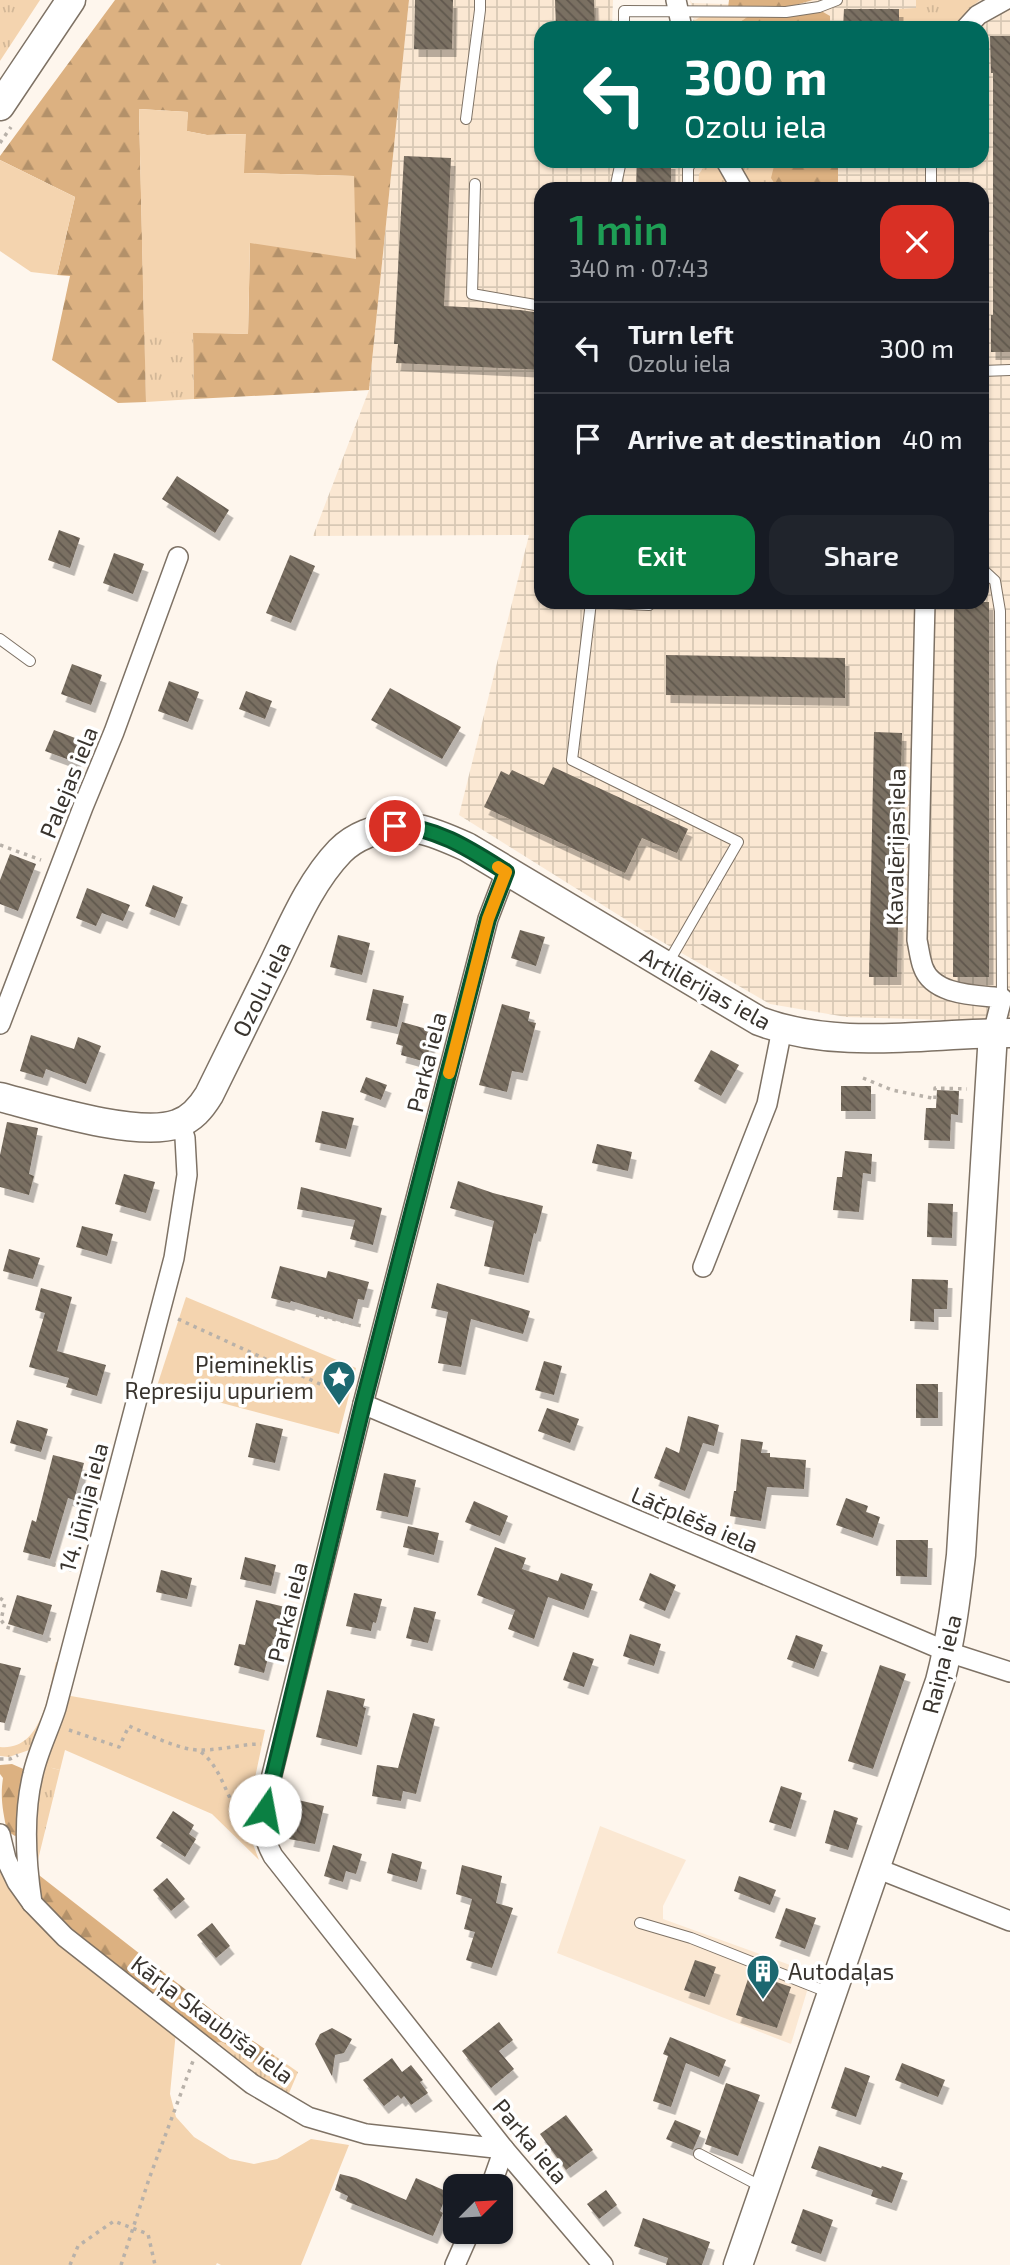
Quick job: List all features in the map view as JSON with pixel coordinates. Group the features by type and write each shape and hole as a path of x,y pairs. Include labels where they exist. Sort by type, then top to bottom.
{"street":[{"path":"0,106 71,0"},
{"path":"972,21 1005,0"},
{"name":"Palejas iela","path":"0,1024 82,807 114,732 178,557"},
{"name":"Kavalērijas iela","path":"925,609 917,940 923,970 939,987 1002,998"},
{"name":"Ozolu iela","path":"180,1123 193,1116 209,1096 313,888 338,853 350,842 380,829 412,827 433,832 467,848 506,872"},
{"name":"Artilērijas iela","path":"506,872 760,1021 782,1030 831,1038 1002,1033"},
{"name":"Parka iela","path":"506,872 488,919 363,1404 268,1791 262,1828 265,1842 273,1856 504,2149 603,2265"},
{"path":"1002,998 1002,1033"},
{"path":"703,1267 767,1104 782,1030"},
{"name":"Raiņa iela","path":"738,2265 948,1653 961,1555 989,1090 1002,1033"},
{"path":"0,1097 81,1118 137,1127 180,1123"},
{"name":"14. jūnija iela","path":"32,1903 27,1869 32,1777 56,1708 174,1258 186,1194 188,1157 180,1123"},
{"name":"Lāčplēša iela","path":"363,1404 948,1653 1010,1672"},
{"name":"Kārļa Skaubīša iela","path":"0,1834 6,1859 17,1882 32,1903 65,1937 252,2084 308,2117 366,2134 504,2149"},
{"path":"876,1868 1010,1921"},
{"path":"495,2174 504,2149"},
{"path":"455,2265 464,2244"}],"lane":[{"path":"466,119 480,0"},
{"path":"624,21 624,11 786,12 819,7 837,0"},
{"path":"475,184 472,294 534,305"},
{"path":"989,371 1010,370"},
{"path":"989,575 995,580 1000,611 1002,998"},
{"path":"592,609 572,760 738,842 666,967"},
{"path":"0,639 30,662"},
{"path":"640,1923 691,1938 832,1994"},
{"path":"699,2154 765,2189"}],"path":[{"path":"0,845 59,870"},
{"path":"863,1078 892,1090 936,1099 935,1088 989,1090"},
{"path":"160,1311 363,1404"},
{"path":"316,1315 382,1331"},
{"path":"44,1562 91,1574"},
{"path":"0,1598 5,1602 1,1620 6,1627 72,1645"},
{"path":"68,1730 119,1747 129,1726 191,1750 280,1743"},
{"path":"200,1751 215,1766 242,1819"},
{"path":"0,1759 14,1757"},
{"path":"121,2265 200,2043"},
{"path":"70,2265 78,2246 114,2221 148,2234 155,2265"}],"shaded area":[{"path":"409,0 613,0 612,21 534,21 534,168 989,168 989,21 692,21 690,0 692,3 792,6 813,0 1010,0 1010,1022 846,1017 770,1004 652,936 459,815 529,535 313,536 369,390"},
{"path":"600,1826 686,1860 663,1906 663,1919 790,1965 814,1968 791,2044 557,1953"}],"green space":[{"path":"0,0 40,0 0,61"},
{"path":"115,0 409,0 369,390 194,399 193,332 248,334 250,243 354,176 243,173 245,134 207,135 186,131 188,112 139,109 146,402 118,403 52,360 70,276 57,275 75,197 0,160 0,156"},
{"path":"729,0 813,0 792,6 728,8"},
{"path":"916,0 980,0 958,21 899,21 899,9 916,8"},
{"path":"823,12 830,16 830,21 742,21 747,17"},
{"path":"703,15 747,17 742,21 694,21"},
{"path":"139,109 188,112 187,131 207,135 246,134 244,173 354,176 356,259 250,243 248,334 144,332"},
{"path":"0,160 75,197 57,275 31,272 0,251"},
{"path":"703,168 722,168 729,182 698,182"},
{"path":"737,168 774,168 774,182 745,182"},
{"path":"774,168 838,168 838,182 774,182 771,178"},
{"path":"144,332 193,332 194,399 146,402"},
{"path":"186,1297 356,1368 339,1434 157,1386"},
{"path":"56,1662 61,1663 54,1692 32,1749 9,1757 0,1756 0,1747 14,1746 26,1740 35,1730 46,1703"},
{"path":"65,1695 265,1730 247,1816 250,1836 259,1860 212,1814 65,1750 60,1770 45,1763"},
{"path":"45,1754 52,1768 60,1770 35,1872 34,1803"},
{"path":"12,1764 28,1771 18,1834 15,1836 7,1831 2,1798 3,1778 0,1774 0,1765"},
{"path":"0,1865 176,2031 170,2094 176,2117 194,2137 230,2159 254,2164 277,2159 311,2139 349,2145 301,2265 0,2265"},
{"path":"35,1872 240,2032 275,2056 267,2064 256,2066 250,2058 252,2054 248,2046 232,2048 222,2042 215,2043 61,1921 39,1898"},
{"path":"215,2043 248,2046 256,2066 263,2066 275,2056 298,2072 287,2098"}],"building":[{"path":"415,0 453,0 452,49 414,49"},
{"path":"555,0 594,0 595,21 556,21"},
{"path":"844,9 899,9 899,21 843,21"},
{"path":"990,36 1010,36 1010,352 991,352 993,73"},
{"path":"404,156 451,158 444,306 534,312 534,370 396,363 398,344 394,344"},
{"path":"637,168 671,168 671,182 636,182"},
{"path":"177,476 229,510 215,533 162,499"},
{"path":"59,530 80,538 70,568 48,560"},
{"path":"114,553 144,564 133,594 103,583"},
{"path":"290,555 315,566 291,623 266,613"},
{"path":"954,609 989,609 989,977 953,977"},
{"path":"666,655 845,658 845,698 666,695"},
{"path":"72,664 102,675 91,705 61,694"},
{"path":"169,681 199,692 188,722 158,711"},
{"path":"390,688 461,727 442,759 371,720"},
{"path":"246,691 272,701 265,719 239,709"},
{"path":"54,730 83,741 75,762 45,751"},
{"path":"874,732 902,733 897,977 869,977"},
{"path":"553,767 688,829 677,853 642,838 625,873 484,807 501,771 509,775 512,770 544,785"},
{"path":"10,854 36,864 18,911 0,904 0,880"},
{"path":"153,885 183,897 175,918 145,906"},
{"path":"87,888 130,905 123,921 102,913 96,926 76,918"},
{"path":"520,930 545,937 536,966 511,958"},
{"path":"338,935 370,943 362,975 330,967"},
{"path":"373,989 404,996 397,1027 366,1020"},
{"path":"502,1004 530,1012 528,1021 536,1023 523,1073 512,1071 507,1092 479,1085"},
{"path":"402,1022 434,1031 426,1062 401,1055 403,1046 396,1044"},
{"path":"31,1035 74,1049 78,1037 101,1046 86,1084 46,1069 43,1078 20,1071"},
{"path":"711,1050 739,1065 721,1096 694,1081"},
{"path":"366,1077 387,1085 381,1100 360,1092"},
{"path":"841,1086 871,1086 871,1111 841,1111"},
{"path":"937,1090 959,1091 958,1115 951,1114 950,1141 924,1140 926,1108 936,1108"},
{"path":"322,1111 354,1118 346,1149 315,1142"},
{"path":"7,1122 38,1128 29,1174 34,1176 29,1195 0,1187 0,1155"},
{"path":"597,1144 632,1152 628,1171 592,1163"},
{"path":"845,1151 872,1154 871,1174 863,1173 859,1212 833,1210 837,1177 842,1177"},
{"path":"124,1174 155,1182 146,1213 115,1204"},
{"path":"458,1181 543,1206 524,1275 484,1266 494,1221 450,1208"},
{"path":"301,1187 382,1208 373,1245 350,1239 355,1220 297,1209"},
{"path":"928,1203 953,1204 952,1238 927,1237"},
{"path":"82,1226 113,1234 107,1256 76,1247"},
{"path":"9,1249 40,1258 33,1279 3,1271"},
{"path":"280,1266 326,1278 328,1271 369,1282 364,1300 358,1299 353,1319 271,1298"},
{"path":"912,1279 948,1280 947,1309 934,1309 934,1322 910,1321"},
{"path":"437,1283 530,1311 523,1334 471,1319 461,1367 438,1363 448,1312 431,1308"},
{"path":"41,1288 72,1297 57,1351 106,1365 97,1396 66,1387 69,1378 29,1367 45,1313 35,1310"},
{"path":"544,1361 562,1366 554,1395 535,1390"},
{"path":"916,1384 938,1384 938,1418 916,1418"},
{"path":"547,1408 579,1419 570,1443 538,1431"},
{"path":"688,1416 719,1425 714,1446 703,1443 685,1491 654,1478 666,1447 679,1453"},
{"path":"17,1420 48,1429 41,1452 10,1443"},
{"path":"256,1423 283,1429 275,1463 248,1457"},
{"path":"741,1439 763,1442 761,1453 770,1453 770,1457 806,1460 804,1489 767,1487 761,1521 730,1516 736,1491"},
{"path":"53,1455 84,1463 74,1500 68,1498 50,1559 23,1552 32,1520 36,1522"},
{"path":"384,1473 416,1480 408,1517 376,1510"},
{"path":"846,1498 868,1506 866,1512 880,1517 873,1538 836,1525"},
{"path":"474,1501 508,1516 500,1536 465,1522"},
{"path":"408,1526 439,1533 434,1555 403,1547"},
{"path":"896,1540 928,1540 927,1577 896,1576"},
{"path":"495,1547 526,1558 522,1569 558,1581 561,1573 593,1584 584,1610 548,1597 534,1639 508,1629 515,1610 477,1595"},
{"path":"245,1557 276,1565 271,1586 240,1579"},
{"path":"161,1570 192,1578 187,1599 156,1592"},
{"path":"650,1573 676,1585 665,1611 639,1600"},
{"path":"354,1593 382,1599 376,1623 373,1622 371,1631 346,1626"},
{"path":"17,1595 52,1605 43,1635 8,1624"},
{"path":"256,1600 285,1607 277,1640 273,1639 264,1673 234,1665 239,1644 245,1645"},
{"path":"414,1607 436,1612 428,1643 406,1638"},
{"path":"630,1634 661,1644 654,1666 623,1656"},
{"path":"796,1635 823,1645 814,1669 787,1659"},
{"path":"573,1652 594,1659 584,1687 563,1680"},
{"path":"0,1663 21,1668 5,1723 0,1722"},
{"path":"880,1665 906,1674 873,1769 848,1761"},
{"path":"327,1690 365,1699 363,1707 366,1708 357,1747 316,1737"},
{"path":"413,1713 435,1719 416,1794 403,1791 401,1801 372,1796 377,1765 398,1768"},
{"path":"781,1786 802,1793 791,1829 769,1822"},
{"path":"298,1800 324,1806 315,1844 289,1839"},
{"path":"834,1810 858,1818 848,1850 825,1843"},
{"path":"173,1811 194,1825 189,1834 196,1839 185,1857 156,1838"},
{"path":"333,1845 362,1854 356,1874 346,1871 343,1882 324,1876"},
{"path":"392,1853 422,1862 417,1882 387,1873"},
{"path":"462,1865 502,1876 496,1903 513,1908 492,1968 466,1960 475,1932 464,1929 472,1899 456,1894"},
{"path":"739,1876 776,1890 770,1905 734,1891"},
{"path":"167,1878 185,1899 171,1911 153,1890"},
{"path":"786,1908 816,1918 805,1949 775,1938"},
{"path":"212,1923 230,1946 216,1958 197,1935"},
{"path":"695,1960 716,1967 705,1997 684,1990"},
{"name":"Autodaļas","path":"750,1973 791,1987 777,2028 736,2015"},
{"path":"499,2022 513,2040 499,2051 514,2069 491,2088 462,2051"},
{"path":"332,2028 352,2039 344,2053 335,2055 332,2076 315,2044 320,2034"},
{"path":"670,2037 726,2060 719,2077 686,2063 671,2107 653,2101 668,2056 663,2054"},
{"path":"392,2058 402,2072 411,2065 423,2080 420,2082 428,2093 411,2105 404,2096 401,2099 398,2095 384,2106 363,2080"},
{"path":"902,2063 945,2080 938,2097 895,2080"},
{"path":"845,2067 870,2076 856,2117 831,2108"},
{"path":"726,2083 760,2095 738,2156 705,2144"},
{"path":"566,2115 593,2150 566,2170 540,2134"},
{"path":"675,2120 701,2131 693,2150 666,2139"},
{"path":"819,2146 903,2173 892,2203 871,2196 873,2190 811,2168"},
{"path":"340,2174 356,2178 406,2200 416,2178 443,2190 440,2211 443,2213 433,2236 346,2201 348,2196 335,2190"},
{"path":"606,2190 617,2205 599,2219 587,2204"},
{"path":"803,2209 833,2220 821,2254 791,2243"},
{"path":"643,2218 710,2242 702,2265 666,2265 668,2258 634,2246"}],"slow traffic":[{"path":"449,1073 488,919 506,872 498,867"}],"place":[{"name":"Piemineklis Represiju upuriem","path":"339,1407"},
{"name":"Autodaļas","path":"763,2001"}],"route":[{"path":"265,1810 363,1404 488,919 506,872 467,848 433,832 395,826"}]}
